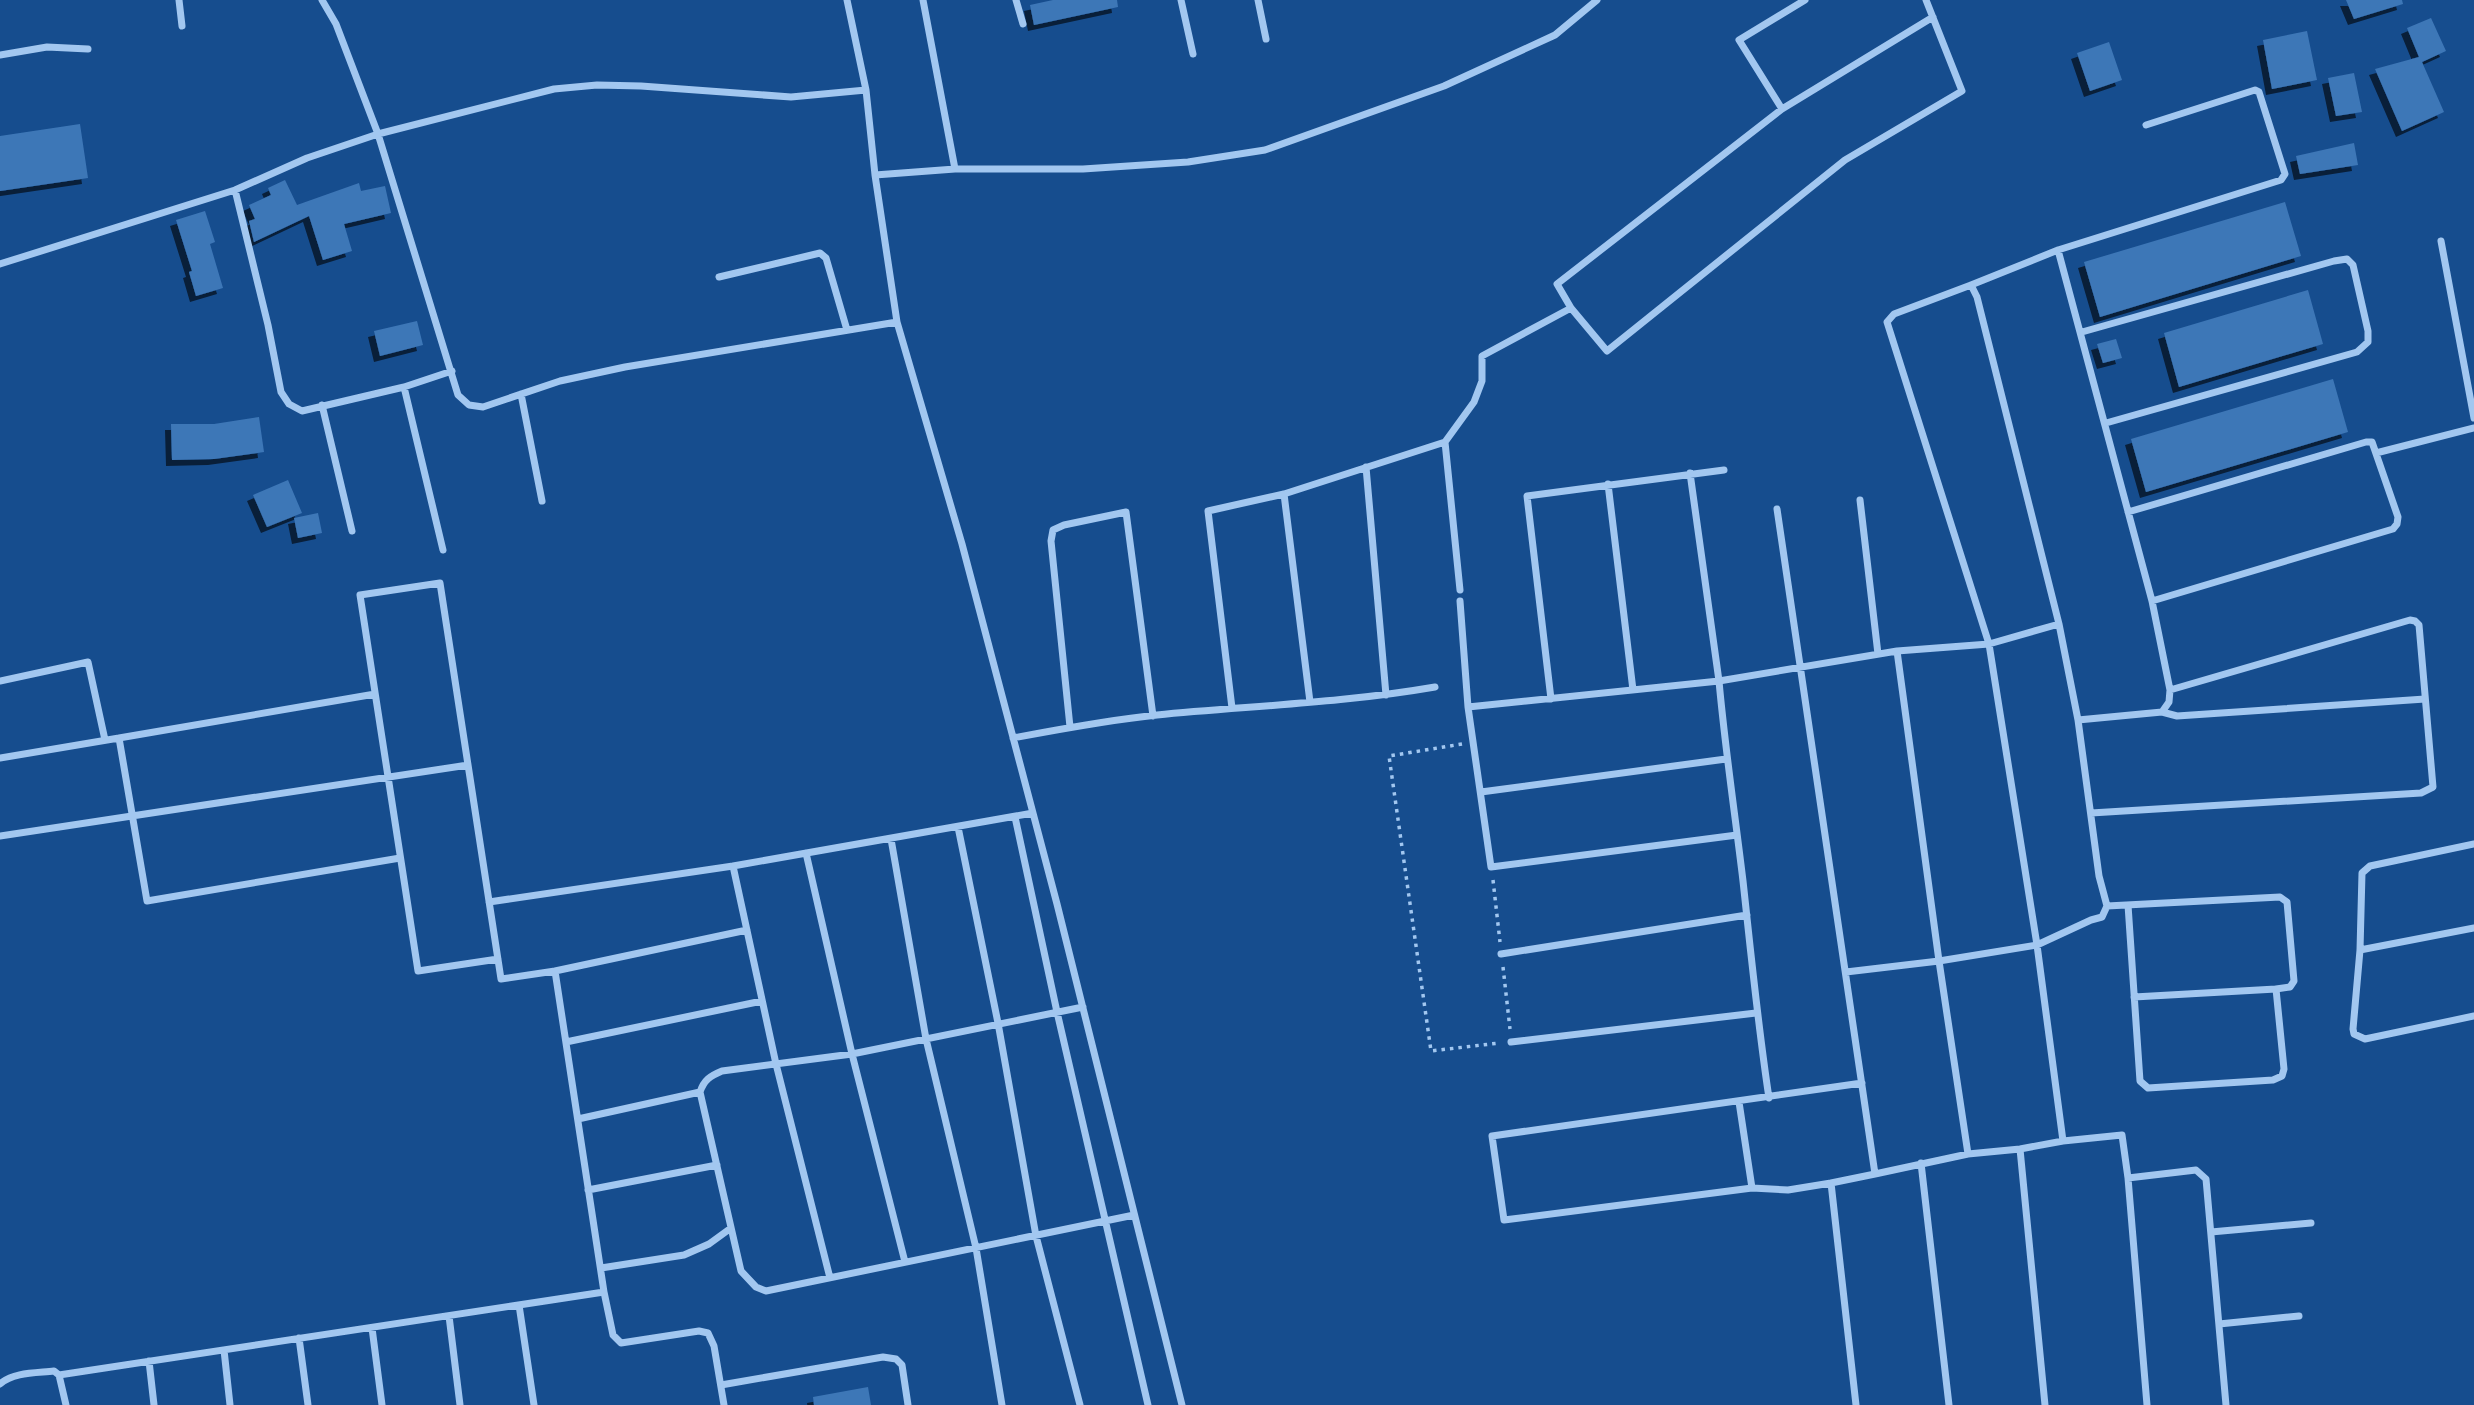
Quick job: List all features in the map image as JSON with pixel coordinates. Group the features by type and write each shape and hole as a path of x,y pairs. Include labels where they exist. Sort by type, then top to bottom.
{"street":[{"path":"179,0 182,26"},
{"path":"322,0 341,36 378,134 458,395 469,405 483,407 560,381 625,366 897,322"},
{"path":"847,0 866,90 875,175 897,322 962,544 1033,813 1182,1405"},
{"path":"923,0 955,169"},
{"path":"1016,0 1023,24"},
{"path":"1181,0 1193,54"},
{"path":"1258,0 1266,39"},
{"path":"875,175 955,169 1083,169 1188,162 1265,150 1444,86 1555,34 1597,0"},
{"path":"1782,109 1739,40 1805,0"},
{"path":"1926,0 1962,92 1845,160 1607,351 1571,308 1557,284 1782,109 1933,18"},
{"path":"0,55 47,47 88,49"},
{"path":"0,264 235,190 307,158 378,134 554,89 597,85 641,86 791,97 866,90"},
{"path":"2063,1141 2037,945 1989,644 1887,323 1894,314 2059,250 2281,180 2285,174 2259,92 2255,90 2146,125"},
{"path":"235,190 268,325 281,392 289,404 302,411 404,387 452,371"},
{"path":"2441,241 2474,418"},
{"path":"2059,250 2152,601 2170,690 2169,702 2162,712"},
{"path":"719,277 820,253 826,258 847,330"},
{"path":"2082,332 2334,261 2347,259 2353,265 2368,331 2368,342 2357,352 2106,423"},
{"path":"1846,972 1939,961 2037,945 2102,917 2107,906 2099,876 2078,720 2059,624 1977,296 1971,285"},
{"path":"1232,708 1208,511 1284,494 1445,442 1474,402 1482,381 1482,356 1571,308"},
{"path":"404,387 443,550"},
{"path":"522,394 542,500"},
{"path":"322,405 352,531"},
{"path":"2376,453 2474,428"},
{"path":"1445,442 1460,590"},
{"path":"2129,512 2372,442 2398,517 2398,524 2393,529 2152,601"},
{"path":"1366,467 1386,695"},
{"path":"1551,699 1527,496 1724,470"},
{"path":"1690,473 1719,681 1756,1013 1769,1098"},
{"path":"1608,484 1633,690"},
{"path":"1284,494 1310,702"},
{"path":"1860,500 1878,654"},
{"path":"1777,509 1875,1174"},
{"path":"1070,727 1051,541 1053,530 1064,525 1126,512 1153,716"},
{"path":"498,959 418,971 360,595 440,583 489,902 498,959 501,979 555,971 747,930"},
{"path":"1460,601 1468,707 1491,867 1737,835"},
{"path":"2091,813 2421,793 2433,787 2419,625 2416,621 2410,620 2170,690"},
{"path":"1468,707 1719,681 1897,651 1989,644 2059,624"},
{"path":"1897,651 1968,1154"},
{"path":"0,681 88,662 105,740"},
{"path":"1013,738 1153,716 1386,695 1435,687"},
{"path":"0,758 375,694"},
{"path":"2078,720 2162,712 2177,716 2425,699"},
{"path":"119,738 147,901 400,858"},
{"path":"1481,792 1726,759"},
{"path":"0,836 468,765"},
{"path":"489,902 733,866 1033,813"},
{"path":"1015,817 1148,1405"},
{"path":"958,827 998,1023 1036,1236 1080,1405"},
{"path":"891,839 926,1039 976,1248 1002,1405"},
{"path":"2474,844 2370,866 2360,876 2360,950 2353,1029 2359,1038 2365,1039 2474,1016"},
{"path":"806,853 852,1054 905,1262"},
{"path":"733,866 776,1064 830,1278"},
{"path":"2107,906 2280,897 2287,902 2294,981 2290,987 2134,997"},
{"path":"2128,905 2140,1081 2148,1088 2273,1080 2282,1076 2284,1069 2276,989"},
{"path":"1501,954 1746,915"},
{"path":"2360,950 2474,928"},
{"path":"555,971 604,1293 613,1335 621,1343 699,1331 708,1333 714,1346 724,1405"},
{"path":"566,1042 762,1000"},
{"path":"1083,1007 852,1054 722,1071 711,1075 703,1083 700,1092 741,1271 755,1287 766,1291 1134,1215"},
{"path":"1511,1042 1756,1013"},
{"path":"1862,1083 1492,1136 1504,1220 1752,1188 1788,1190 1968,1154 2122,1135 2147,1405"},
{"path":"578,1119 700,1092"},
{"path":"1739,1102 1752,1188"},
{"path":"2020,1149 2045,1405"},
{"path":"1921,1163 1950,1405"},
{"path":"588,1190 716,1165"},
{"path":"2128,1178 2196,1170 2206,1179 2227,1405"},
{"path":"1831,1183 1856,1405"},
{"path":"2211,1232 2311,1223"},
{"path":"601,1268 684,1255 709,1244 731,1228"},
{"path":"59,1375 604,1293"},
{"path":"519,1305 534,1405"},
{"path":"2219,1324 2299,1315"},
{"path":"449,1316 460,1405"},
{"path":"372,1328 382,1405"},
{"path":"299,1338 308,1405"},
{"path":"224,1350 230,1405"},
{"path":"721,1385 883,1357 896,1359 902,1365 908,1405"},
{"path":"149,1361 154,1405"},
{"path":"0,1384 5,1379 54,1371 59,1375 66,1405"}],"path":[{"path":"1473,742 1389,756 1431,1051 1511,1042 1491,867"}],"building":[{"path":"1053,0 1117,0 1118,7 1034,25 1030,5"},
{"path":"2346,0 2402,0 2403,4 2354,19"},
{"path":"2431,18 2446,51 2422,62 2444,112 2402,131 2375,69 2419,57 2407,28"},
{"path":"2307,31 2317,80 2272,89 2263,40"},
{"path":"2109,42 2122,80 2090,91 2077,53"},
{"path":"2354,73 2362,112 2336,116 2328,78"},
{"path":"80,124 88,178 0,191 0,136"},
{"path":"2354,143 2358,165 2300,174 2296,156"},
{"path":"285,180 297,205 359,183 361,191 385,186 391,213 344,224 352,251 323,260 309,216 254,242 249,221 255,219 249,205 271,195 268,188"},
{"path":"2285,202 2301,256 2100,317 2084,262"},
{"path":"205,211 215,242 210,244 223,288 196,296 189,272 192,271 176,220"},
{"path":"2308,290 2323,344 2179,387 2164,333"},
{"path":"417,321 423,345 380,356 374,331"},
{"path":"2116,339 2122,358 2103,363 2097,344"},
{"path":"2333,379 2348,432 2146,492 2131,439"},
{"path":"259,417 264,452 214,459 172,460 171,424 214,424"},
{"path":"288,480 302,513 267,527 253,495"},
{"path":"318,513 322,533 298,538 294,518"},
{"path":"868,1387 871,1405 814,1405 813,1397"}]}
